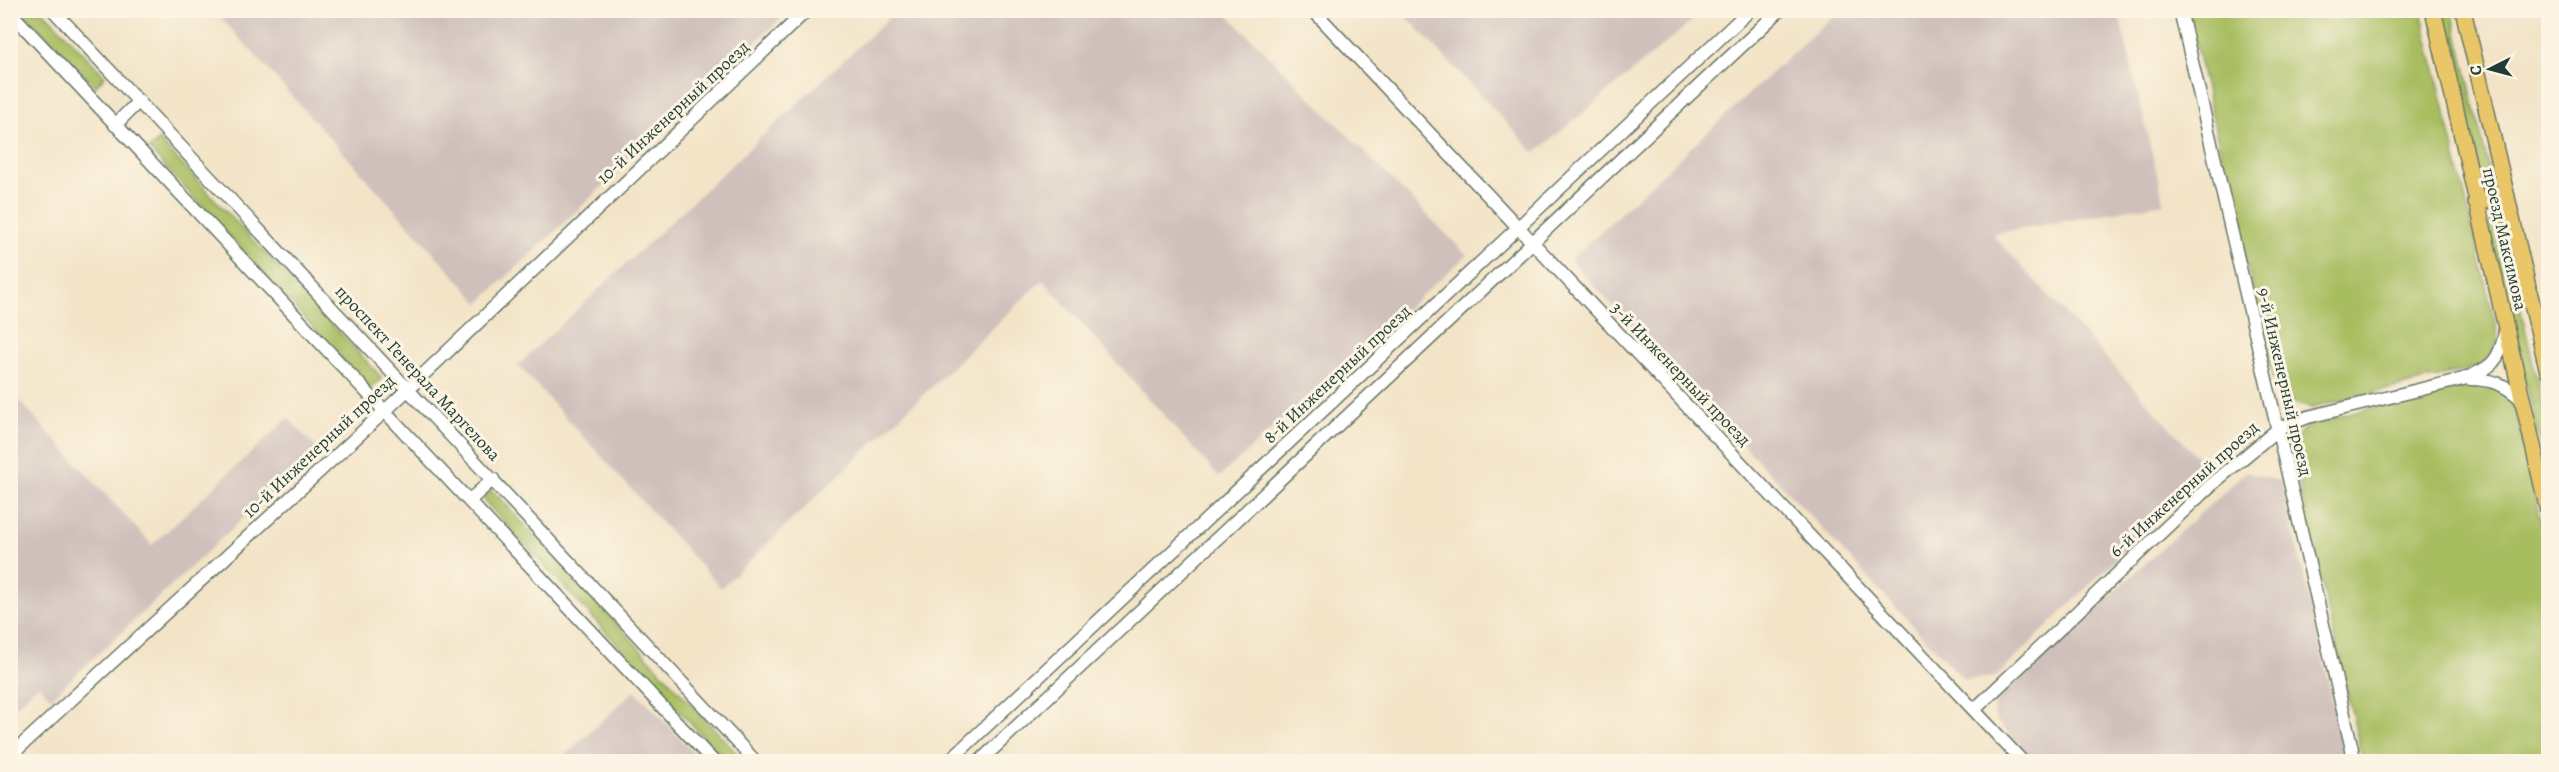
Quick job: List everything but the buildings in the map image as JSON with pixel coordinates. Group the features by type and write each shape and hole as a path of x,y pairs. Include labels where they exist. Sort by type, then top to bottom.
{"main road":[{"name":"проезд Максимова","path":"2433,10 2548,511"},
{"name":"проезд Максимова","path":"2463,10 2548,372"},
{"path":"2476,203 2507,196"}],"street":[{"name":"проспект Генерала Маргелова","path":"53,10 756,762"},
{"name":"10-й Инженерный проезд","path":"10,756 386,410 807,10"},
{"name":"3-й Инженерный проезд","path":"1313,10 2023,762"},
{"name":"8-й Инженерный проезд","path":"948,762 1750,10"},
{"path":"979,762 1780,10"},
{"name":"9-й Инженерный проезд","path":"2180,10 2355,762"},
{"path":"10,12 714,762"},
{"path":"115,125 139,101"},
{"path":"2537,326 2548,340"},
{"name":"6-й Инженерный проезд","path":"1975,710 2211,485 2278,429 2308,417 2483,372 2495,361 2503,347 2506,327"},
{"path":"1397,343 1411,358"},
{"path":"2463,379 2484,379 2498,383 2510,388 2523,402"},
{"path":"470,500 493,479"}],"shaded area":[{"path":"215,11 789,11 479,303"},
{"path":"896,11 1224,11 1467,255 1219,477 1043,280 721,588 518,365"},
{"path":"1401,11 1704,11 1535,153"},
{"path":"1838,11 2118,11 2164,203 1992,234 2208,469 1996,677 1964,680 1570,260"},
{"path":"11,392 152,545 288,418 317,449 51,698 38,685 15,707 10,702"},
{"path":"2246,472 2282,482 2347,761 2035,761 1996,720 1993,709 1996,699"},
{"path":"635,690 701,761 559,761"}],"green space":[{"path":"22,11 43,11 105,76 95,87"},
{"path":"2188,11 2421,11 2498,336 2494,352 2484,363 2474,368 2312,408 2293,402 2284,395 2273,378"},
{"path":"2441,11 2452,11 2492,183 2488,189 2482,185"},
{"path":"159,140 382,378 370,389 149,149"},
{"path":"2495,217 2501,223 2548,429 2548,476 2489,226 2489,220"},
{"path":"2475,383 2483,383 2512,396 2548,555 2548,761 2363,761 2294,462 2296,441 2302,431 2320,421"},
{"path":"490,491 495,493 744,761 726,761 485,502 484,497"}]}
